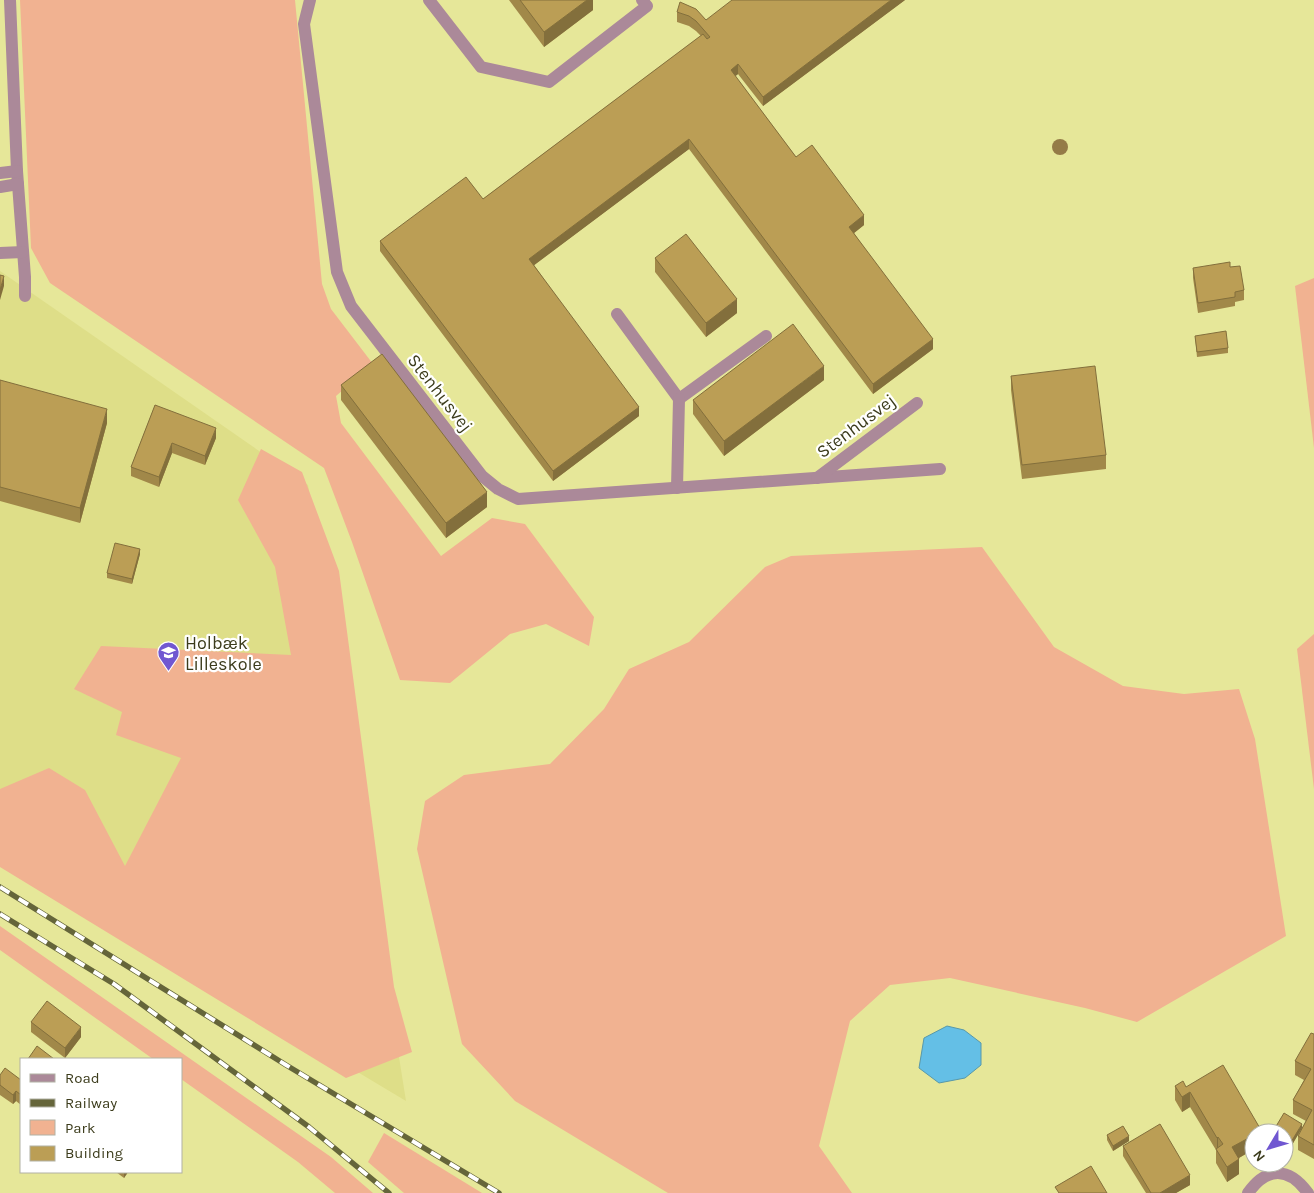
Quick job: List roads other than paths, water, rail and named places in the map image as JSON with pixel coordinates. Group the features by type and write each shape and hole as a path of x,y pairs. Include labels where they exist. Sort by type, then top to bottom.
{"street":[{"path":"10,0 25,296"},
{"name":"Stenhusvej","path":"310,0 304,24 337,272 351,306 482,476 498,489 518,500 940,469"},
{"path":"429,0 481,67 549,82 647,6 642,0"},
{"path":"0,173 18,178"},
{"path":"0,187 18,178"},
{"path":"0,254 23,252"},
{"path":"617,314 678,399 677,488"},
{"path":"678,399 766,336"},
{"name":"Stenhusvej","path":"817,478 917,403"},
{"path":"1248,1193 1259,1179 1278,1173 1295,1178 1308,1193"}],"water":[{"path":"947,1026 964,1030 981,1043 981,1065 965,1078 939,1083 919,1068 924,1038"}],"railway":[{"path":"0,887 286,1065 499,1193"},
{"path":"0,914 114,984 309,1127 389,1193"}],"place":[{"name":"Holbæk Lilleskole","path":"169,672"}]}
